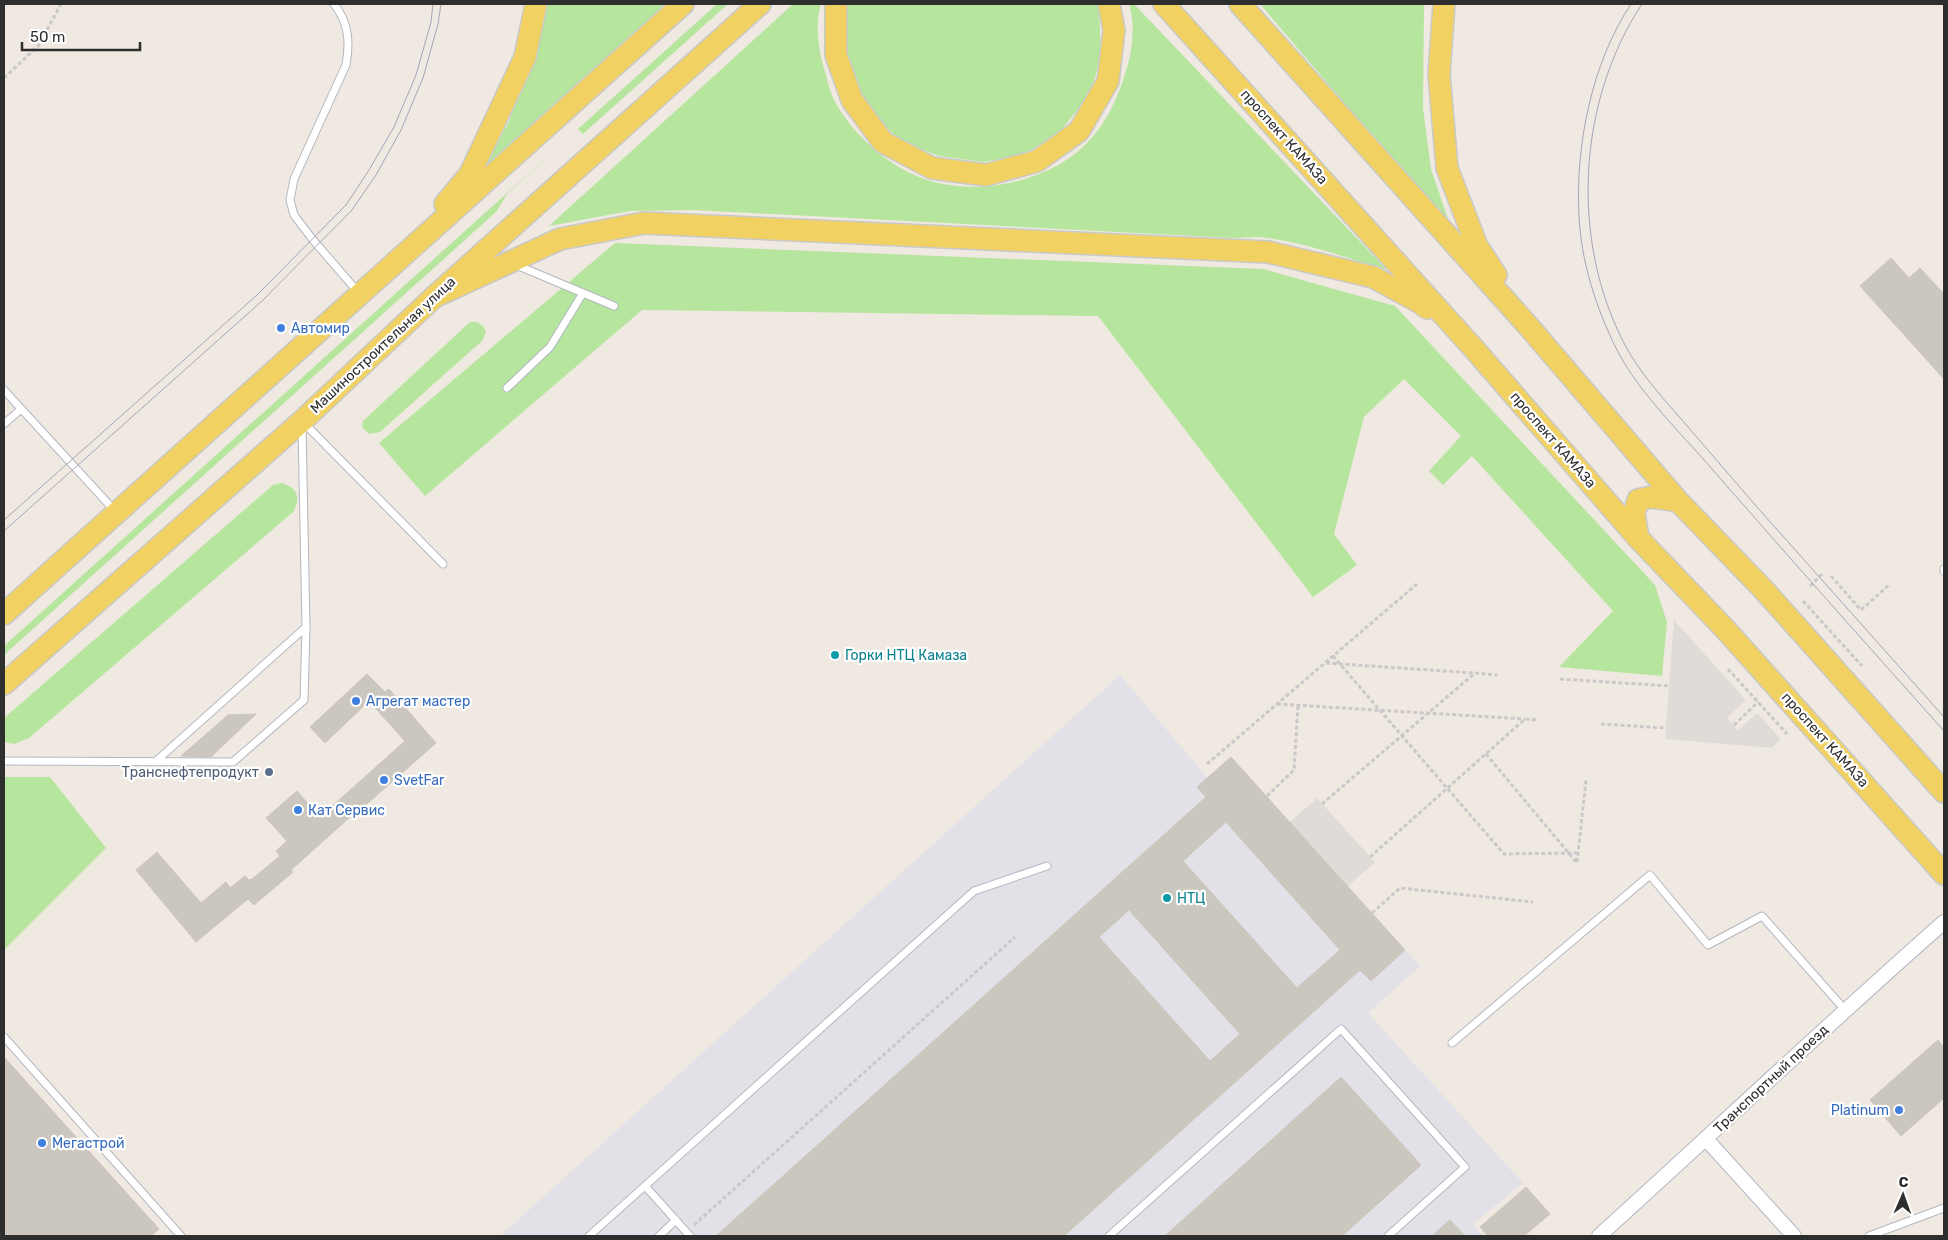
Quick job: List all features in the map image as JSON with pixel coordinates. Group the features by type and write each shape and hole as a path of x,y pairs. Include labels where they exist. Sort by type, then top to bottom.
{"main road":[{"path":"396,262 470,174 525,57 536,4"},
{"path":"4,614 683,4"},
{"name":"Машиностроительная улица","path":"4,684 302,421 434,297 760,4"},
{"path":"836,4 836,55 852,100 883,142 932,168 986,175 1037,162 1079,131 1108,82 1114,30 1108,4"},
{"name":"проспект КАМАЗа","path":"1164,4 1475,350 1638,538 1726,630 1944,874"},
{"path":"1240,4 1530,328 1678,501 1763,590 1944,792"},
{"path":"1444,4 1439,74 1447,168 1478,246 1530,328"},
{"path":"434,297 560,238 644,222 1268,252 1373,277 1419,302 1475,350"},
{"path":"1638,538 1634,513 1638,500 1651,497 1678,501"}],"street":[{"name":"Транспортный проезд","path":"1600,1236 1845,1010 1944,922"},
{"path":"1706,1139 1794,1236"}],"lane":[{"path":"334,4 347,25 349,48 346,65 294,179 290,200 294,214 308,234 360,294"},
{"path":"509,262 614,306"},
{"path":"507,388 550,347 583,293"},
{"path":"4,390 117,513"},
{"path":"4,424 21,409"},
{"path":"302,421 443,564"},
{"path":"4,762 233,762 304,700 306,626 302,421"},
{"path":"155,762 306,626"},
{"path":"588,1236 974,890 1047,866"},
{"path":"1452,1043 1650,875 1708,945 1762,916 1845,1010"},
{"path":"1109,1236 1340,1029 1465,1167 1388,1236"},
{"path":"4,1037 181,1236"},
{"path":"645,1186 688,1234"},
{"path":"1868,1236 1944,1208"},
{"path":"659,1236 676,1220"},
{"path":"1116,1230 1121,1236"}],"path":[{"path":"4,78 38,46 61,4"},
{"path":"1810,586 1822,574"},
{"path":"1831,576 1861,610 1889,586"},
{"path":"1206,764 1417,584"},
{"path":"1803,601 1862,666"},
{"path":"1333,656 1504,854 1578,853"},
{"path":"1325,663 1497,675"},
{"path":"1728,669 1787,734"},
{"path":"1322,804 1475,673"},
{"path":"1560,679 1670,686"},
{"path":"1734,726 1758,702"},
{"path":"1277,704 1537,720"},
{"path":"1267,796 1294,770 1298,705"},
{"path":"1370,857 1525,719"},
{"path":"1601,724 1666,728"},
{"path":"1486,754 1577,862 1586,780"},
{"path":"1372,913 1400,888 1533,902"},
{"path":"688,1234 1015,937"}],"shaded area":[{"path":"1674,620 1746,700 1727,718 1738,730 1757,713 1781,739 1772,748 1665,739"},
{"path":"1120,675 1207,777 1231,757 1420,966 1368,1013 1523,1183 1473,1224 1484,1236 500,1236"},
{"path":"1317,798 1375,862 1348,886 1290,822"}],"green space":[{"path":"542,4 667,4 483,170 509,121 529,62"},
{"path":"717,4 728,4 583,134 578,129"},
{"path":"793,4 821,4 818,21 818,40 821,58 834,100 852,127 876,151 904,170 934,182 953,186 973,187 993,186 1033,176 1069,158 1089,141 1111,110 1125,74 1131,51 1133,27 1129,4 1134,4 1387,270 1308,246 1260,237 1233,238 692,210 630,211 549,226"},
{"path":"844,4 1099,4 1101,57 1090,94 1059,133 1023,155 983,162 939,156 900,141 876,116 849,74 840,34"},
{"path":"1260,4 1424,4 1423,108 1431,169 1451,228"},
{"path":"556,149 507,194 496,212 4,655 4,646"},
{"path":"615,243 1263,269 1395,306 1655,585 1667,622 1662,676 1559,667 1613,611 1472,456 1443,485 1429,471 1461,436 1404,379 1364,417 1334,534 1357,565 1313,597 1098,316 642,310 425,496 379,443"},
{"path":"470,322 477,322 483,326 486,332 483,340 380,432 369,434 362,427 363,421"},
{"path":"282,483 292,488 297,494 297,502 293,512 29,738 14,744 4,742 4,718 273,485"},
{"path":"4,777 50,777 106,848 4,950"}],"building":[{"path":"1891,258 1909,278 1920,268 1944,294 1944,379 1860,286"},
{"path":"367,674 385,692 389,689 436,743 350,817 291,870 293,872 254,905 248,899 196,942 136,870 157,852 201,903 226,882 230,888 245,876 249,880 252,879 280,856 276,851 287,841 266,818 297,791 320,817 405,741 369,701 325,743 310,727"},
{"path":"256,714 211,757 181,756 228,715"},
{"path":"1231,757 1405,950 1371,981 1360,970 1064,1236 716,1236 1206,797 1197,787","holes":["1226,822 1340,950 1297,988 1183,861","1129,910 1240,1034 1210,1061 1099,937"]},
{"path":"1938,1040 1944,1048 1944,1098 1901,1136 1870,1100"},
{"name":"Мегастрой","path":"4,1057 159,1229 151,1236 4,1236"},
{"path":"1341,1077 1421,1165 1342,1236 1165,1236"},
{"path":"1526,1187 1550,1214 1524,1236 1488,1236 1480,1227"},
{"path":"1450,1220 1465,1236 1432,1236"}],"tram line":[{"path":"4,520 257,295 346,205 394,127 416,75 431,22 433,4"},
{"path":"4,531 262,301 352,210 376,175 401,130 423,78 438,24 441,4"},
{"path":"1631,4 1617,27 1596,78 1583,133 1580,162 1578,189 1580,233 1586,267 1602,317 1625,365 1650,399 1944,731"},
{"path":"1642,4 1620,43 1604,84 1594,128 1588,172 1589,217 1595,262 1607,305 1625,345 1651,384 1757,507 1944,717"}],"place":[{"name":"Автомир","path":"281,328"},
{"name":"Горки НТЦ Камаза","path":"835,655"},
{"name":"Агрегат мастер","path":"356,701"},
{"name":"Транснефтепродукт","path":"269,772"},
{"name":"SvetFar","path":"384,780"},
{"name":"Кат Сервис","path":"298,810"},
{"name":"НТЦ","path":"1167,898"},
{"name":"Platinum","path":"1899,1110"},
{"name":"Мегастрой","path":"42,1143"}]}
